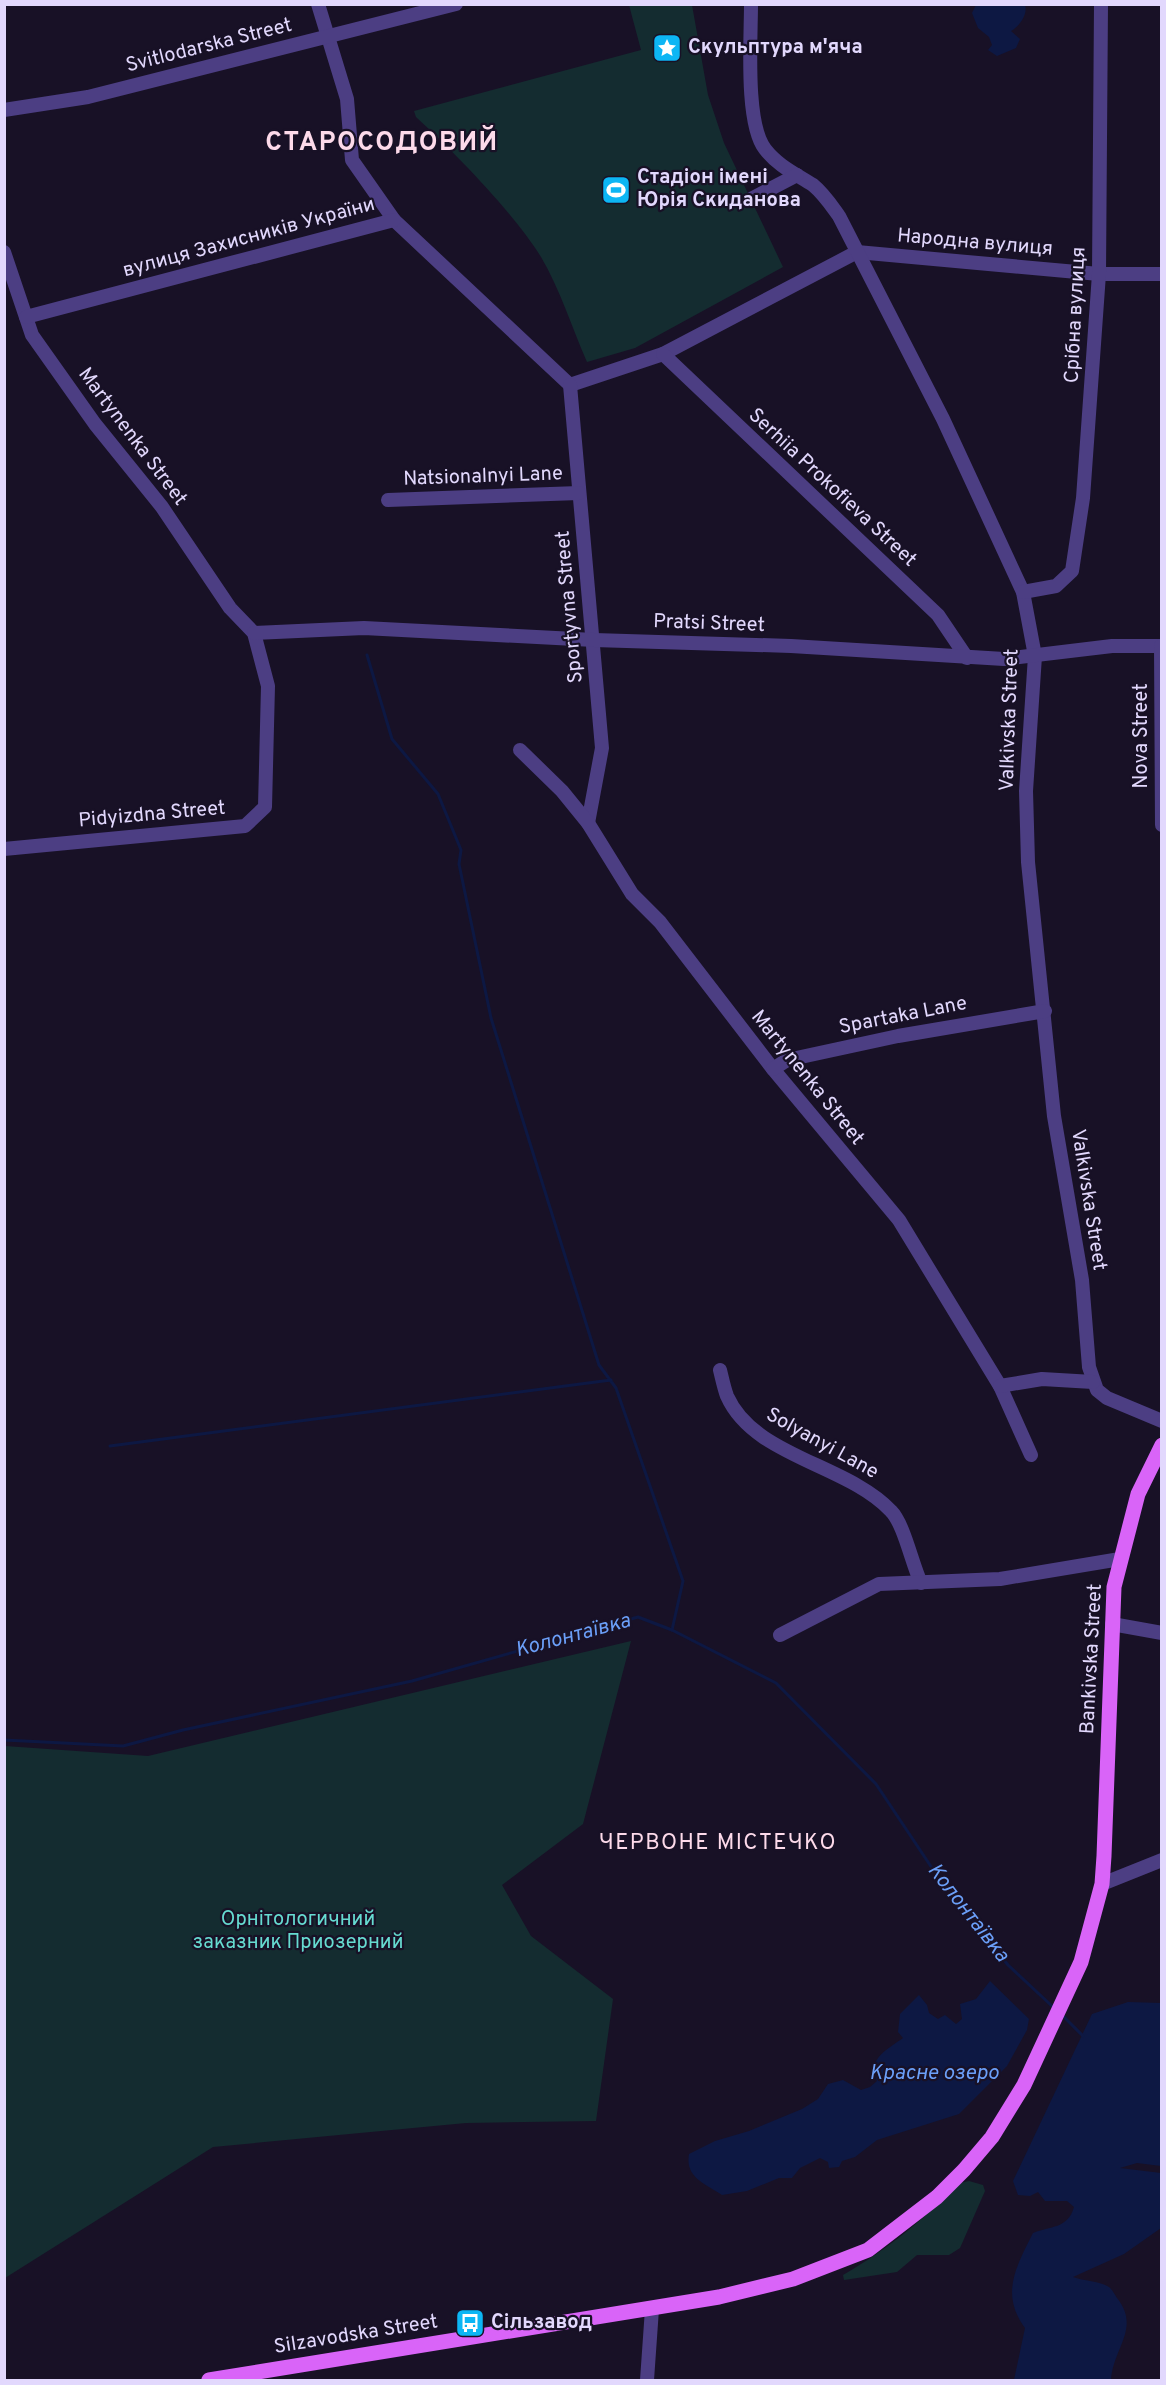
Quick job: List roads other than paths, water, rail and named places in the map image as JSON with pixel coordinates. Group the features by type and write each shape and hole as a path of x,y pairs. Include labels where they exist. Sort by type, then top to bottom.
{"main road":[{"name":"Bankivska Street","path":"1102,1884 1112,1624 1120,1559 1138,1494 1161,1445"},
{"name":"Silzavodska Street","path":"209,2380 652,2309 793,2279 868,2250 937,2197 992,2138 1024,2085 1081,1962 1102,1884"}],"street":[{"path":"318,4 347,99 352,160 394,220"},
{"name":"Svitlodarska Street","path":"4,110 88,97 456,4"},
{"name":"Valkivska Street","path":"750,4 751,72 758,135 765,149 824,195 839,216 943,419 1023,592 1035,656 1027,815 1028,862 1054,1116 1082,1280 1093,1382"},
{"name":"Срібна вулиця","path":"1023,592 1056,586 1072,571 1083,498 1099,274 1101,4"},
{"path":"751,199 796,175"},
{"name":"вулиця Захисників України","path":"26,317 394,220 570,386"},
{"name":"Martynenka Street","path":"4,252 32,335 94,424 162,507 230,608 254,633"},
{"path":"570,386 663,354 857,252"},
{"name":"Народна вулиця","path":"857,252 1099,274 1161,274"},
{"name":"Serhiia Prokofieva Street","path":"663,354 938,615 967,658"},
{"name":"Sportyvna Street","path":"570,386 602,748 588,823"},
{"name":"Natsionalnyi Lane","path":"388,500 579,493"},
{"name":"Pratsi Street","path":"254,633 364,628 594,640 791,646 1004,659 1112,646 1161,646"},
{"name":"Pidyizdna Street","path":"4,849 245,826 265,807 268,686 254,633"},
{"name":"Nova Street","path":"1161,646 1161,825"},
{"name":"Martynenka Street","path":"520,750 562,791 588,823 632,894 660,922 773,1069 898,1220 1000,1386 1030,1455"},
{"name":"Spartaka Lane","path":"773,1069 787,1060 898,1035 1045,1011"},
{"name":"Solyanyi Lane","path":"720,1370 728,1397 754,1430 777,1445 855,1482 894,1513 921,1583"},
{"path":"1000,1386 1042,1379 1093,1382 1107,1398 1161,1421"},
{"path":"780,1635 879,1584 1017,1577 1120,1559"},
{"path":"1112,1624 1161,1633"},
{"path":"1102,1884 1161,1860"},
{"path":"647,2380 652,2309"}],"water":[{"path":"976,5 1025,5 1023,20 1011,31 1020,39 1016,48 997,56 988,50 992,45 989,37 978,28 972,13"},
{"name":"Красне озеро","path":"990,1981 1029,2019 1027,2030 1007,2066 959,2114 877,2140 855,2157 842,2161 839,2167 829,2168 828,2162 820,2158 800,2168 792,2178 779,2178 747,2191 722,2195 693,2174 690,2169 689,2154 715,2141 749,2131 802,2109 818,2099 828,2084 843,2080 861,2090 870,2087 877,2081 874,2067 880,2055 903,2038 898,2032 900,2014 919,1995 927,2005 929,2013 938,2019 945,2015 956,2024 962,2019 960,2004 976,1999"},
{"path":"1128,2002 1161,2003 1161,2166 1137,2163 1120,2168 1161,2173 1161,2228 1124,2254 1073,2277 1109,2287 1124,2309 1126,2329 1111,2380 1014,2380 1025,2328 1013,2304 1013,2280 1016,2269 1033,2233 1063,2223 1074,2207 1067,2201 1045,2201 1038,2192 1030,2196 1018,2195 1013,2181 1092,2014"}],"waterway":[{"path":"367,655 392,739 438,794 461,850 459,864 491,1018 599,1365 616,1388 683,1581 672,1630"},
{"path":"110,1446 611,1380"},
{"name":"Колонтаївка","path":"4,1740 123,1746 183,1730 412,1681 638,1617 672,1630 776,1683 876,1784 938,1877 1008,1965 1053,2007"},
{"name":"Колонтаївка","path":"1062,2015 1083,2036"}],"place":[{"name":"Скульптура м'яча","path":"667,48"},
{"name":"Стадiон імені Юрія Скиданова","path":"616,190"},
{"name":"Сільзавод","path":"470,2323"}],"district":[{"name":"СТАРОСОДОВИЙ","path":"382,143"},
{"name":"ЧЕРВОНЕ МІСТЕЧКО","path":"718,1843"}],"park label":[{"name":"Орнiтологичний заказник Приозерний","path":"298,1932"}]}
